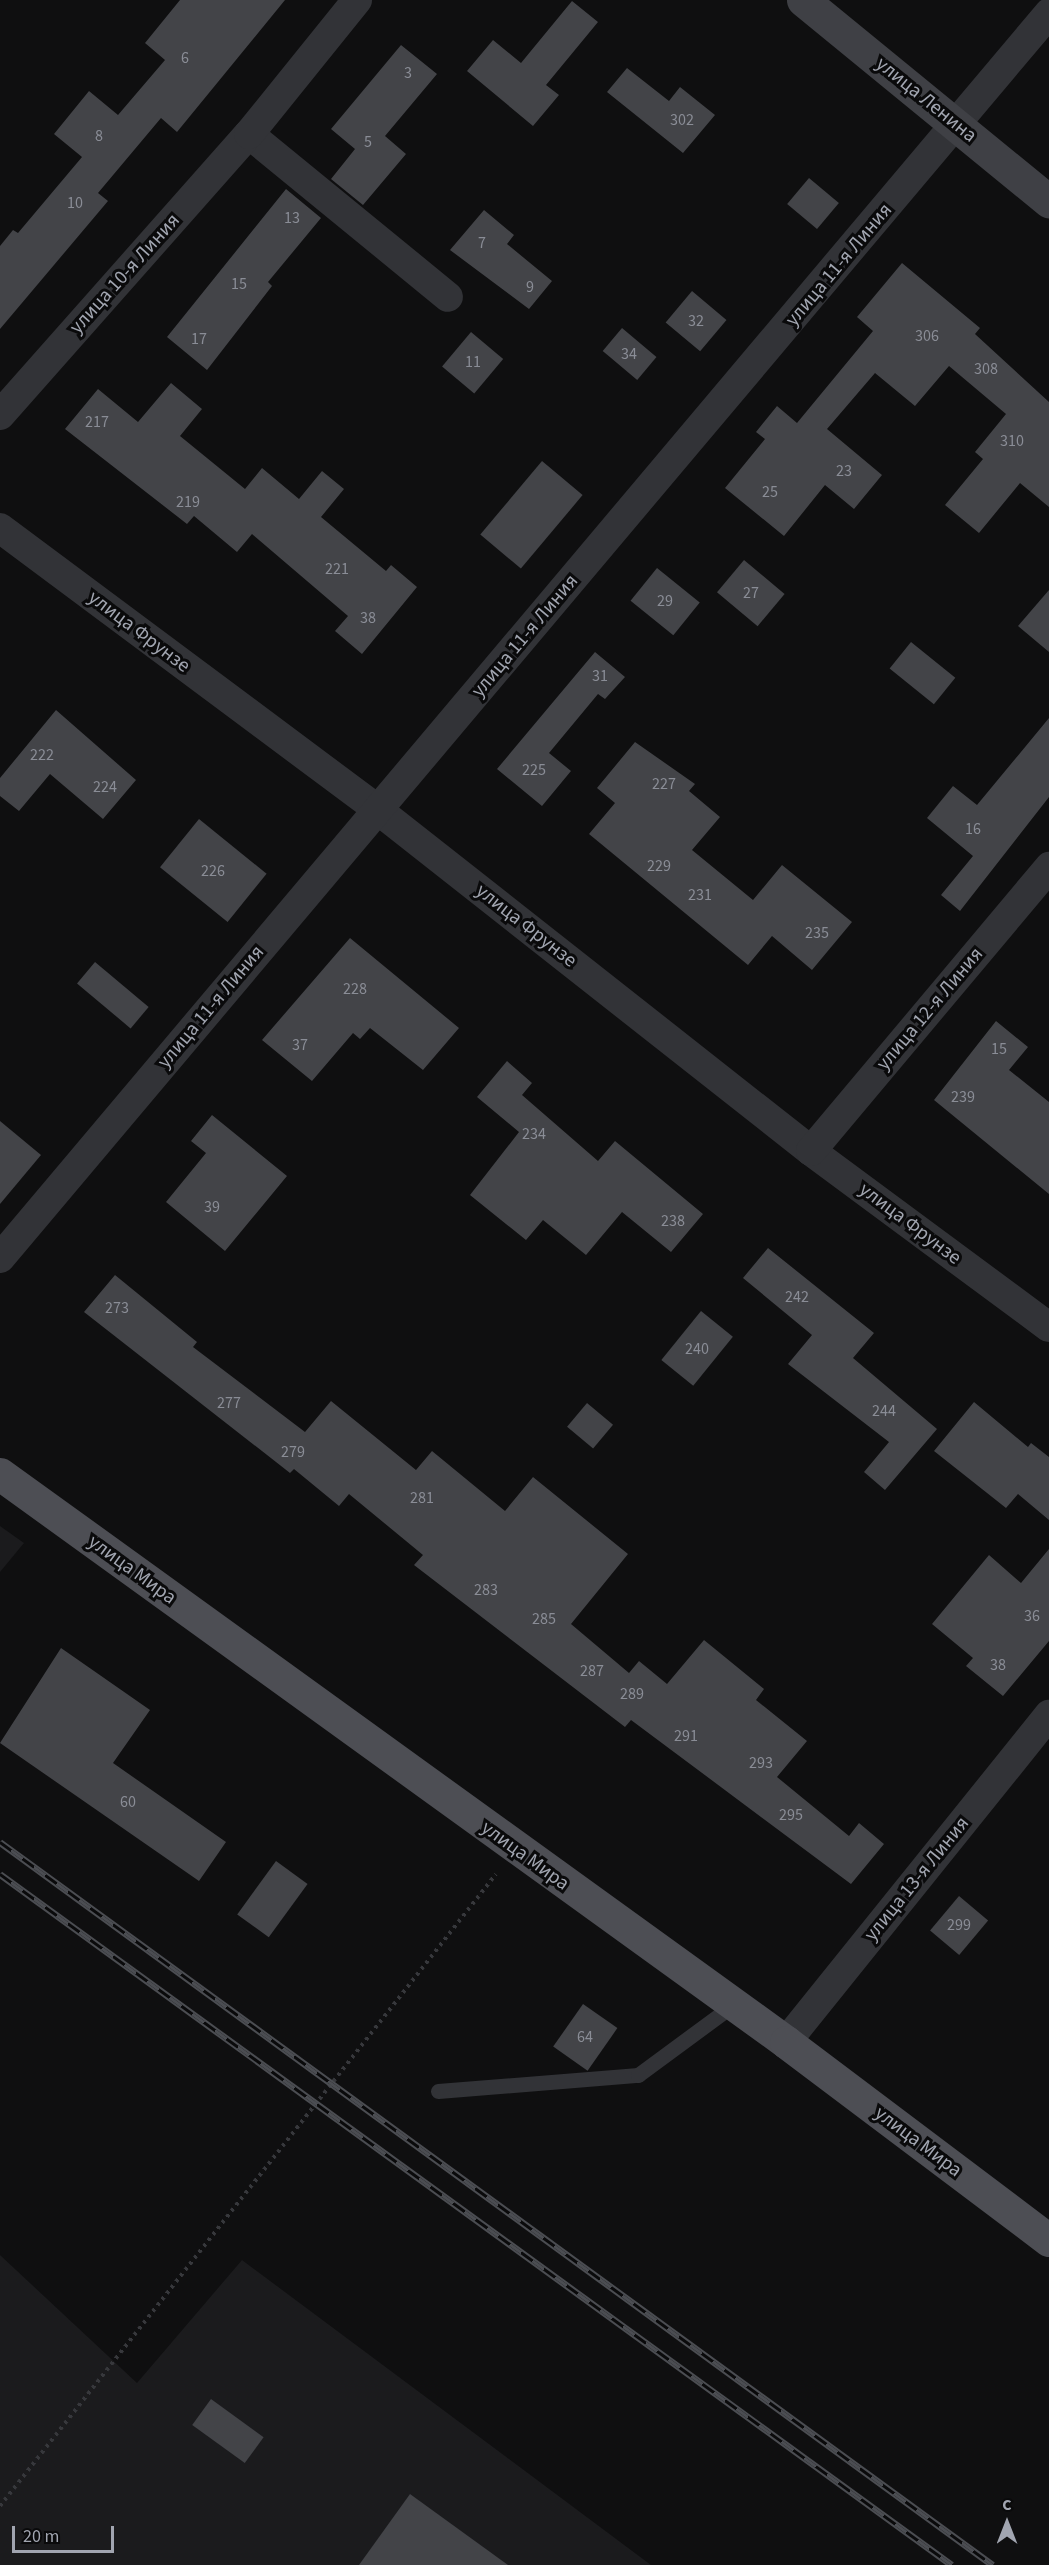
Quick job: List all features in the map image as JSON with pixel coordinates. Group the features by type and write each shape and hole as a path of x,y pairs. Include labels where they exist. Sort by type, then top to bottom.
{"main road":[{"name":"улица Ленина","path":"802,0 1049,201"},
{"name":"улица Мира","path":"0,1473 515,1850 786,2042 1049,2240"}],"street":[{"name":"улица 10-я Линия","path":"0,415 249,134 357,0"},
{"name":"улица 11-я Линия","path":"0,1258 957,125 1049,13"},
{"path":"249,134 448,297"},
{"name":"улица Фрунзе","path":"0,528 378,810 811,1151 1049,1327"},
{"name":"улица 12-я Линия","path":"811,1151 1049,867"},
{"name":"улица 13-я Линия","path":"786,2042 1043,1733"}],"lane":[{"path":"438,2091 638,2075 733,2005"}],"path":[{"path":"0,2506 515,1850"}],"shaded area":[{"path":"0,1526 24,1543 0,1572"},
{"path":"0,2255 137,2383 242,2260 651,2565 0,2565"}],"building":[{"path":"180,0 285,0 177,132 161,118 98,193 108,201 0,329 0,246 13,230 18,233 82,157 54,134 89,91 118,115 165,60 145,43"},
{"path":"572,1 598,22 546,85 559,95 533,126 467,71 493,40 521,63"},
{"path":"401,45 437,74 385,136 406,154 363,205 331,179 355,149 331,129"},
{"path":"627,68 669,101 680,87 715,115 683,153 607,92"},
{"path":"809,178 839,203 817,229 787,204"},
{"path":"286,189 321,218 268,282 272,286 207,370 167,337"},
{"path":"484,210 514,235 507,244 552,281 529,309 450,250"},
{"path":"902,263 980,328 975,334 1049,402 1049,507 1020,483 979,533 945,505 983,459 975,452 1006,414 949,366 915,406 875,373 827,429 882,475 854,509 825,485 784,536 725,488 765,439 756,432 777,406 797,423 873,331 857,317"},
{"path":"692,291 726,320 700,351 666,322"},
{"path":"622,328 656,357 637,380 603,351"},
{"path":"471,332 503,359 474,393 442,366"},
{"path":"171,383 202,409 180,436 245,489 262,468 299,499 322,471 344,489 321,517 386,571 391,565 417,587 362,654 335,631 348,616 252,534 237,552 194,516 187,524 65,429 98,389 138,422"},
{"path":"542,461 583,495 521,569 480,535"},
{"path":"744,560 785,594 758,626 717,592"},
{"path":"657,568 700,603 673,635 631,601"},
{"path":"1049,590 1049,652 1018,626"},
{"path":"911,642 955,678 934,704 890,668"},
{"path":"595,652 625,677 605,699 598,694 549,753 571,771 542,806 497,769"},
{"path":"56,710 136,780 103,819 50,774 19,811 0,796 0,778"},
{"path":"1049,718 1049,797 960,911 941,895 973,856 927,818 953,786 977,805"},
{"path":"635,742 695,784 689,791 720,817 692,850 753,900 782,865 852,922 812,970 772,936 748,965 589,834 615,803 597,788"},
{"path":"199,819 267,874 228,922 160,867"},
{"path":"350,938 459,1028 423,1070 370,1028 360,1039 353,1033 312,1081 262,1040"},
{"path":"95,962 149,1007 131,1028 77,983"},
{"path":"996,1021 1028,1047 1009,1070 1049,1102 1049,1194 934,1100"},
{"path":"507,1061 532,1083 522,1095 598,1161 615,1141 703,1214 671,1252 622,1212 586,1255 543,1220 526,1240 470,1195 519,1132 477,1097"},
{"path":"212,1115 287,1176 225,1251 166,1202 206,1153 191,1141"},
{"path":"0,1121 41,1155 0,1204"},
{"path":"768,1248 874,1333 853,1358 937,1429 885,1490 864,1472 889,1442 788,1364 812,1335 743,1278"},
{"path":"115,1275 197,1342 193,1347 305,1432 331,1401 416,1470 432,1451 505,1511 533,1477 628,1554 571,1624 629,1673 639,1661 667,1684 704,1640 764,1689 756,1700 807,1741 777,1777 849,1836 859,1823 884,1844 851,1884 631,1720 625,1727 414,1565 423,1555 349,1494 339,1506 294,1469 290,1473 84,1312"},
{"path":"701,1311 733,1337 693,1386 661,1360"},
{"path":"974,1402 1028,1447 1031,1443 1049,1457 1049,1520 1018,1494 1006,1508 934,1451"},
{"path":"587,1403 613,1425 593,1449 567,1427"},
{"path":"1049,1549 1049,1641 1003,1696 966,1666 973,1658 932,1624 989,1555 1021,1583"},
{"path":"61,1648 150,1710 113,1763 226,1842 199,1881 0,1743"},
{"path":"276,1861 308,1884 269,1937 237,1914"},
{"path":"959,1896 988,1920 959,1955 930,1930"},
{"path":"583,2004 617,2028 588,2071 553,2047"},
{"path":"211,2399 264,2437 245,2463 192,2425"},
{"path":"410,2494 508,2565 359,2565"}],"railway":[{"path":"0,1842 993,2565"},
{"path":"0,1874 952,2565"}]}
